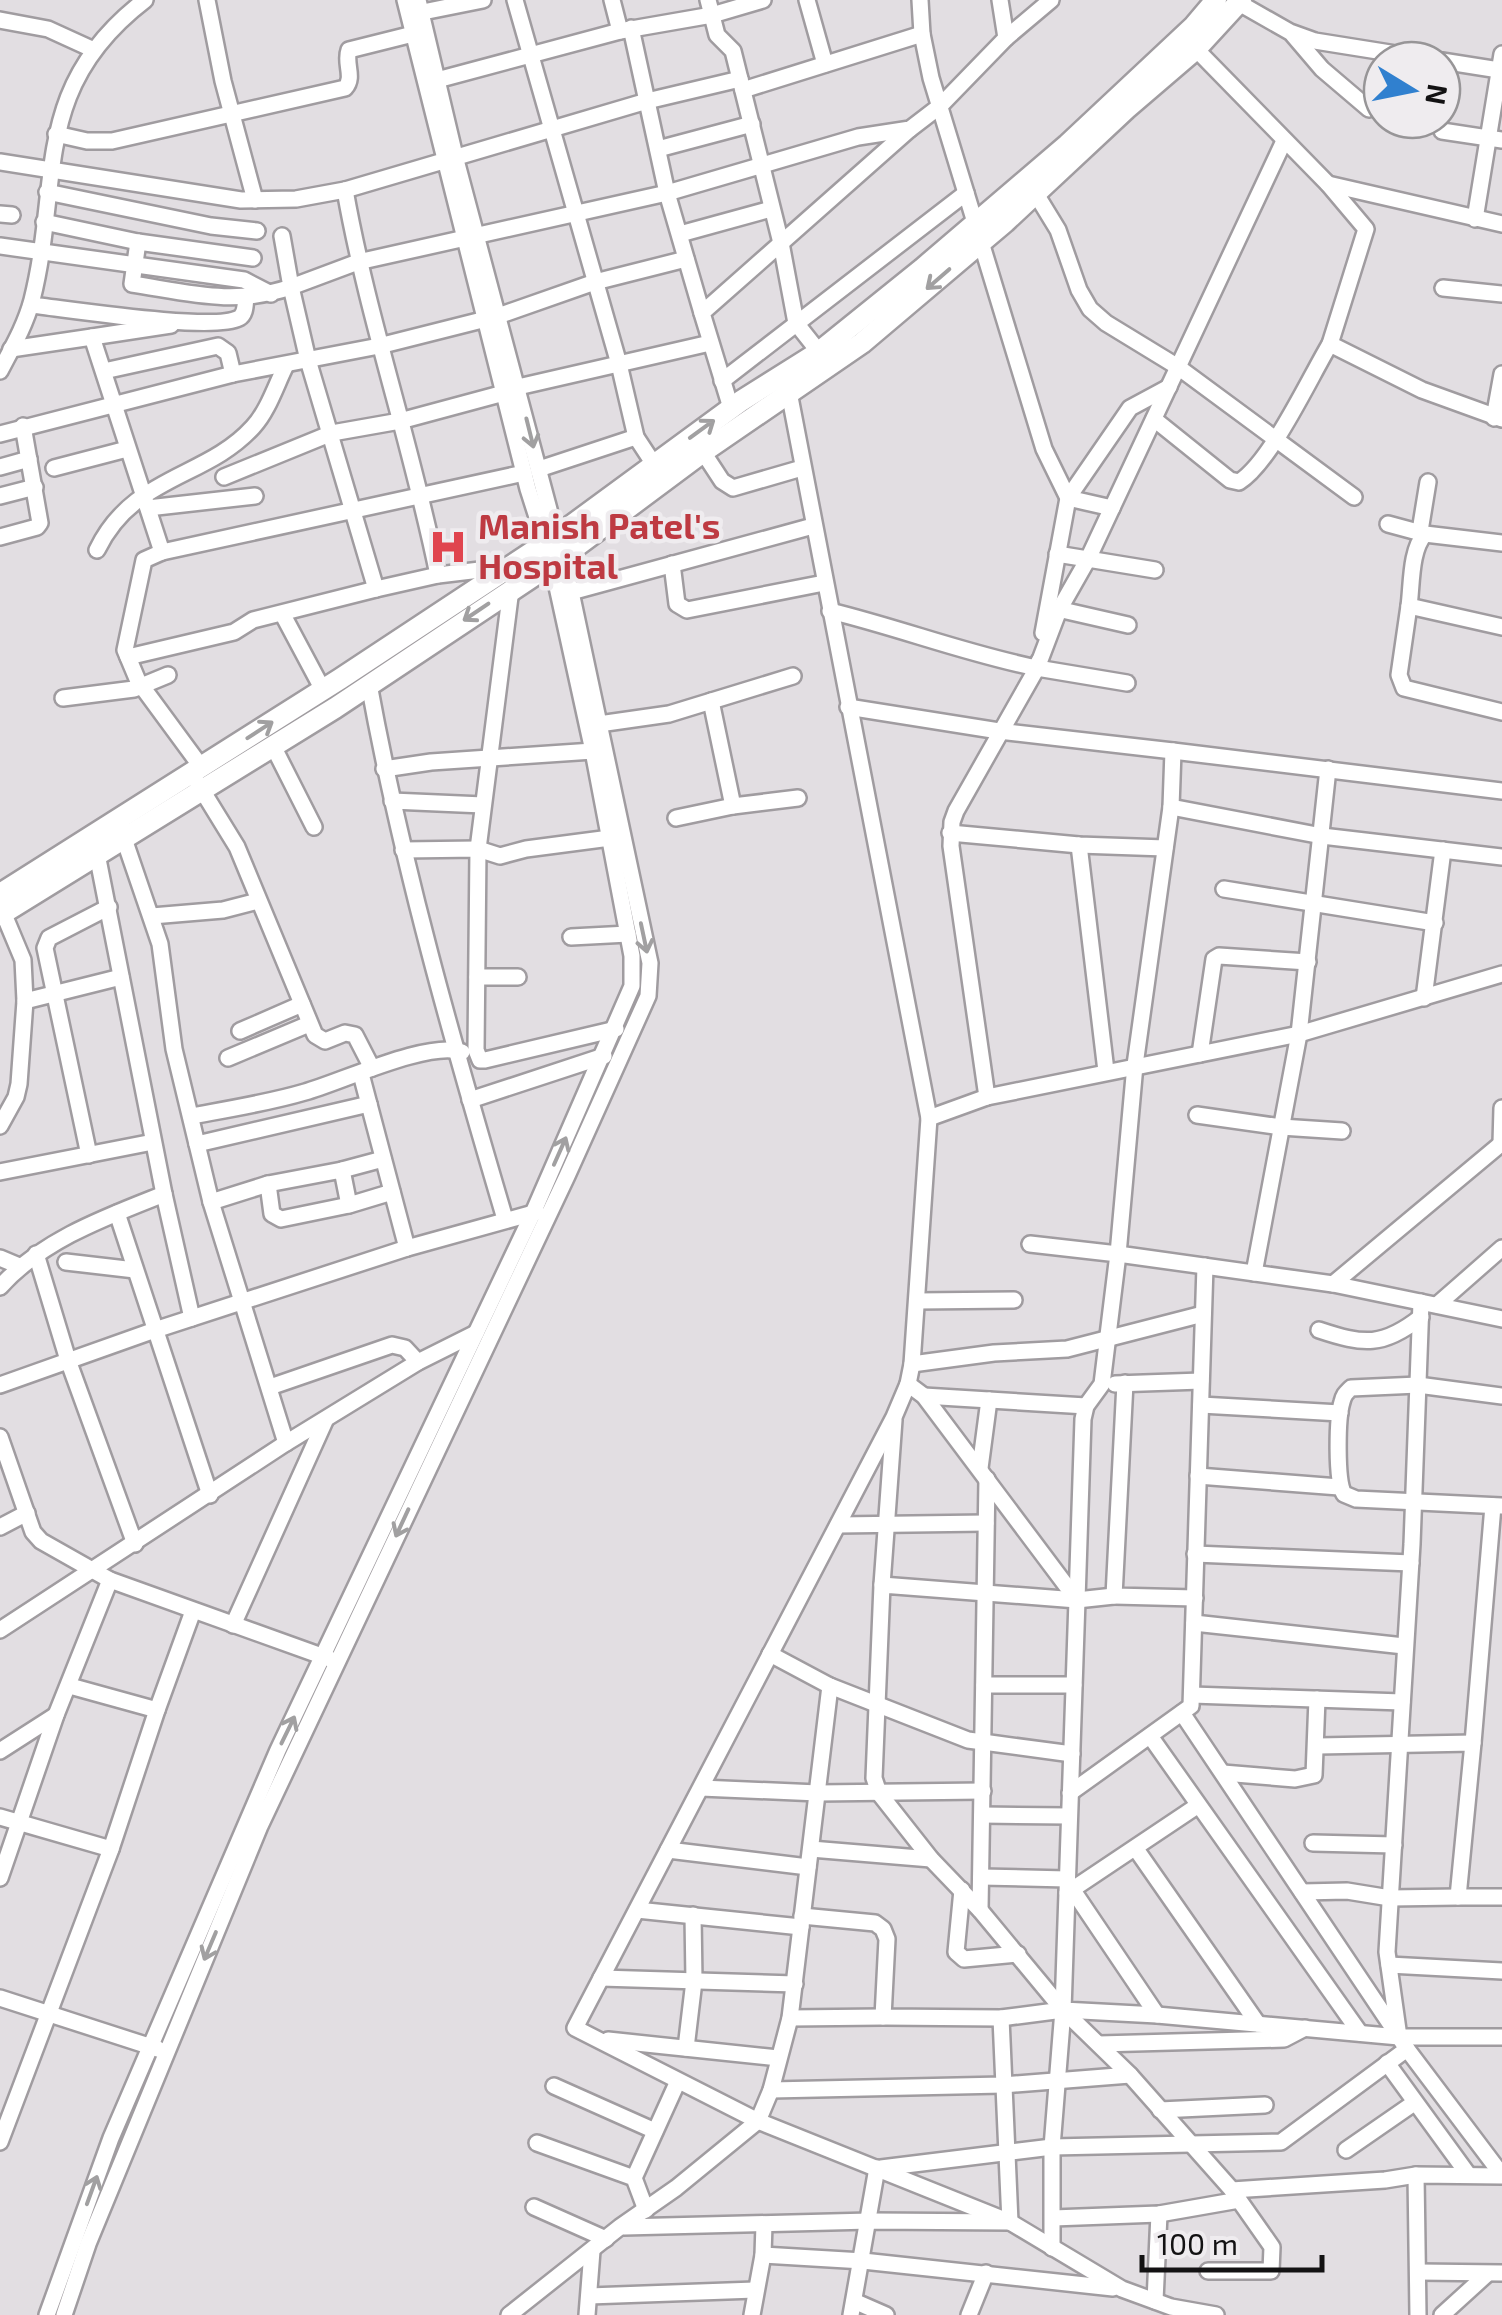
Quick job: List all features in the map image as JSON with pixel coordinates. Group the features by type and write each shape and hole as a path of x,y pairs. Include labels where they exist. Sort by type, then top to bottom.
{"main road":[{"path":"199,777 273,746 512,588 554,550 659,473 731,408 819,352 977,233 1036,194 1190,43 1216,0"},
{"path":"659,473 703,452 862,344 1066,145 1240,1"},
{"path":"1,906 121,830 509,566 554,550"},
{"path":"1,906 97,854 121,830"}],"street":[{"path":"207,0 255,200"},
{"path":"413,7 483,0"},
{"path":"515,0 619,364 636,437 659,473"},
{"path":"612,0 626,30 647,101 667,193 731,408"},
{"path":"438,80 710,8 763,0"},
{"path":"807,0 824,64"},
{"path":"920,0 922,34 977,233 1044,449 1068,498"},
{"path":"1000,0 1006,38"},
{"path":"702,312 940,106 1006,38 1051,0"},
{"path":"1240,1 1290,32 1315,41 1362,49"},
{"path":"0,371 31,305 56,134 74,82 94,50 135,3"},
{"path":"64,2315 88,2244 330,1659 616,1030 632,986 628,934 554,550 413,34 413,7"},
{"path":"413,7 438,80 449,159"},
{"path":"710,8 717,35 733,52 742,84 764,167 796,323 819,352"},
{"path":"0,20 48,28 94,50"},
{"path":"1290,32 1322,69 1362,103"},
{"path":"56,134 87,141 112,141 344,88 350,78 350,50 413,34"},
{"path":"0,162 255,200 296,199 345,190 647,101 742,84 922,34"},
{"path":"1154,419 1230,480 1239,482 1248,476 1275,440 1330,344 1367,234 1364,224 1328,184 1190,43"},
{"path":"1462,61 1501,62 1496,140 1475,219"},
{"path":"658,149 752,124"},
{"path":"132,284 228,299 271,294 358,262 667,193 858,137 910,129"},
{"path":"1462,134 1496,140"},
{"path":"1053,608 1088,560 1284,141"},
{"path":"1328,184 1502,224"},
{"path":"345,190 358,262 422,494 438,575"},
{"path":"47,192 211,226 257,231"},
{"path":"722,381 966,193"},
{"path":"1036,194 1058,230 1078,290 1090,309 1178,367 1354,497"},
{"path":"680,234 771,209"},
{"path":"44,222 138,242 253,258"},
{"path":"282,236 308,360 376,589"},
{"path":"127,324 138,242"},
{"path":"0,246 244,280 271,294"},
{"path":"0,434 233,374 379,346 686,259"},
{"path":"1442,288 1502,294"},
{"path":"31,305 127,324 185,323 237,319 244,312 246,297"},
{"path":"12,350 92,337 127,324"},
{"path":"92,337 162,552"},
{"path":"224,477 332,433 400,420 710,342"},
{"path":"1330,344 1422,390 1498,418 1502,374"},
{"path":"104,371 218,346 228,354 233,374"},
{"path":"97,550 145,500 223,453 251,430 286,365"},
{"path":"987,1097 950,833 956,811 1038,668 1053,608 1057,554 1068,498 1130,408 1168,387"},
{"path":"789,392 929,1118 912,1364 894,1417 575,2028 758,2121 1010,2222 1122,2289 1184,2312 1216,2315"},
{"path":"0,537 40,524 23,426"},
{"path":"407,1248 369,1104 367,1071 355,1035 345,1033 320,1040 309,1024 232,835 128,657 126,641 141,564 148,556 162,552 532,470 636,437"},
{"path":"54,468 127,449"},
{"path":"703,452 722,481 734,488 802,468"},
{"path":"0,467 29,459"},
{"path":"1428,482 1398,675 1404,688 1502,712"},
{"path":"0,496 35,486"},
{"path":"145,500 255,496"},
{"path":"1068,498 1112,508"},
{"path":"1388,524 1422,533 1502,543"},
{"path":"571,592 813,526"},
{"path":"47,2315 148,2047 278,1750 330,1659 550,1210 648,996 650,963 571,592 554,550"},
{"path":"1057,554 1155,570"},
{"path":"672,564 678,604 687,610 824,583"},
{"path":"128,657 234,632 253,620 376,589 438,575 509,566"},
{"path":"480,1060 476,1050 478,849 512,588"},
{"path":"1409,606 1502,627"},
{"path":"1053,608 1128,626"},
{"path":"830,611 878,623 940,646 1127,683"},
{"path":"282,615 323,690"},
{"path":"63,698 142,686 168,675"},
{"path":"599,724 668,714 793,676"},
{"path":"369,684 403,850 505,1219"},
{"path":"712,701 734,806"},
{"path":"848,706 1000,731 1502,791"},
{"path":"273,746 314,827"},
{"path":"384,769 593,751"},
{"path":"1052,2248 1052,2148 1069,1887 1082,1432 1086,1406 1102,1384 1136,1065 1171,806 1173,751"},
{"path":"1254,1273 1298,1034 1328,769"},
{"path":"676,818 798,798"},
{"path":"392,801 483,804"},
{"path":"1171,806 1322,836 1502,857"},
{"path":"121,830 160,944 174,1049 211,1202 286,1443"},
{"path":"950,833 1165,848"},
{"path":"403,850 478,849 500,856 610,838"},
{"path":"1080,844 1106,1071"},
{"path":"1424,998 1443,850"},
{"path":"97,854 192,1318"},
{"path":"1224,889 1436,923"},
{"path":"152,916 223,910 258,901"},
{"path":"0,1126 20,1084 25,1000 22,960 1,906"},
{"path":"89,1156 46,943 108,906"},
{"path":"571,937 628,934"},
{"path":"1200,1054 1214,958 1308,962"},
{"path":"929,1118 987,1097 1298,1034 1502,974"},
{"path":"25,1000 121,977"},
{"path":"476,977 518,977"},
{"path":"240,1031 302,1004"},
{"path":"228,1058 309,1024"},
{"path":"191,1116 308,1092 444,1050 456,1050 480,1060 616,1030"},
{"path":"470,1100 604,1056"},
{"path":"198,1144 369,1104"},
{"path":"1332,1284 1501,1143 1502,1107"},
{"path":"1197,1115 1342,1131"},
{"path":"0,1172 153,1142"},
{"path":"211,1202 268,1184 383,1159"},
{"path":"342,1170 349,1205"},
{"path":"268,1184 275,1218 349,1205 392,1192"},
{"path":"0,1287 36,1254 164,1194"},
{"path":"0,1385 407,1248 550,1210"},
{"path":"117,1213 210,1495"},
{"path":"1030,1244 1332,1284 1426,1308 1502,1320"},
{"path":"1319,1330 1360,1341 1386,1340 1502,1248"},
{"path":"36,1254 68,1360 135,1544"},
{"path":"0,1258 19,1266"},
{"path":"66,1262 135,1270"},
{"path":"1070,1793 1191,1706 1205,1266"},
{"path":"917,1301 1014,1300"},
{"path":"1403,2043 1389,1965 1390,1898 1418,1385 1426,1308"},
{"path":"912,1364 994,1352 1067,1348 1203,1314"},
{"path":"0,1630 286,1443 418,1362 476,1333"},
{"path":"270,1387 392,1345 405,1348 418,1362"},
{"path":"1102,1384 1201,1381"},
{"path":"908,1384 924,1396 1077,1600"},
{"path":"1114,1596 1125,1384"},
{"path":"1458,1897 1498,1506 1348,1497 1340,1487 1340,1413 1342,1400 1352,1388 1418,1385 1502,1396"},
{"path":"924,1396 1086,1406"},
{"path":"980,1910 986,1523 983,1473 989,1400"},
{"path":"1201,1405 1340,1413"},
{"path":"894,1417 874,1778 879,1793 931,1859 980,1910 1063,2010 1130,2075 1236,2195 1272,2247 1271,2271 1208,2271"},
{"path":"233,1625 325,1422"},
{"path":"0,1437 38,1538 110,1580 330,1659"},
{"path":"1198,1476 1340,1487"},
{"path":"0,1527 27,1513"},
{"path":"838,1525 986,1523"},
{"path":"1195,1554 1411,1563"},
{"path":"0,1878 56,1715 110,1580"},
{"path":"882,1585 1077,1600 1114,1596 1194,1598"},
{"path":"0,2142 111,1849 192,1611"},
{"path":"1194,1623 1404,1646"},
{"path":"770,1654 830,1686 968,1740 1072,1754"},
{"path":"984,1685 1074,1686"},
{"path":"70,1686 156,1710"},
{"path":"510,2315 758,2121 772,2090 790,2018 830,1686"},
{"path":"1192,1696 1402,1702"},
{"path":"1223,1774 1304,1778 1314,1775 1317,1699"},
{"path":"1182,1712 1403,2043 1502,2176"},
{"path":"0,1751 56,1715"},
{"path":"1150,1736 1360,2033"},
{"path":"1318,1746 1473,1744"},
{"path":"700,1788 818,1794 982,1791"},
{"path":"980,1877 1069,1887 1136,1849 1197,1806"},
{"path":"982,1815 1069,1816"},
{"path":"0,1817 111,1849"},
{"path":"1313,1843 1394,1845"},
{"path":"811,1849 931,1859"},
{"path":"1136,1849 1258,2024"},
{"path":"668,1850 808,1867"},
{"path":"1069,1887 1157,2015"},
{"path":"962,1890 956,1952 964,1959 1018,1954"},
{"path":"1302,1892 1347,1890 1390,1898 1502,1898"},
{"path":"637,1910 875,1923 887,1938 883,2016"},
{"path":"686,2048 694,1981 694,1915"},
{"path":"1389,1965 1502,1970"},
{"path":"601,1978 795,1984"},
{"path":"0,1998 166,2052"},
{"path":"790,2018 1001,2018 1063,2010 1360,2033 1403,2043 1502,2038"},
{"path":"1001,2018 1010,2222"},
{"path":"1098,2044 1284,2039 1305,2028"},
{"path":"601,2039 778,2058"},
{"path":"877,2168 1052,2148 1281,2142 1386,2063 1403,2043"},
{"path":"1386,2063 1467,2173"},
{"path":"772,2090 1003,2084 1130,2075"},
{"path":"646,2210 634,2178 678,2081"},
{"path":"554,2086 656,2131"},
{"path":"1346,2150 1414,2102"},
{"path":"1160,2110 1265,2106"},
{"path":"537,2143 634,2178"},
{"path":"877,2168 853,2308 886,2315"},
{"path":"1053,2218 1159,2214 1236,2195 1416,2175 1502,2176"},
{"path":"1416,2175 1418,2315"},
{"path":"534,2207 606,2239"},
{"path":"1155,2301 1159,2214"},
{"path":"620,2228 1010,2222"},
{"path":"752,2315 763,2255 764,2224"},
{"path":"588,2315 592,2251"},
{"path":"763,2255 863,2261 1122,2289"},
{"path":"1418,2272 1494,2274"},
{"path":"969,2315 986,2273"},
{"path":"1442,2315 1494,2274"},
{"path":"589,2296 755,2290"}],"place":[{"name":"Manish Patel's Hospital","path":"448,547"}]}
